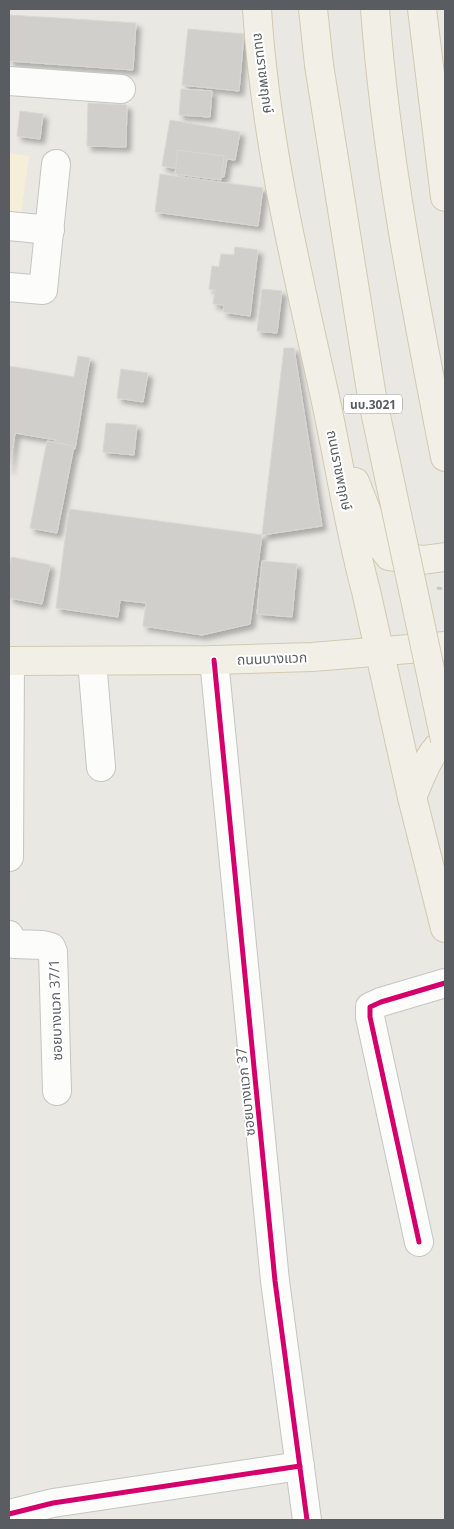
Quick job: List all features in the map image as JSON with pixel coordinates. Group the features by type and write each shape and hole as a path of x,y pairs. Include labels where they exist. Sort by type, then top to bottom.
{"main road":[{"name":"ถนนราชพฤกษ์","path":"257,9 260,48 282,202 330,421 359,567 412,797 445,928"},
{"name":"นบ.3021","path":"313,9 319,65 372,397 445,741"},
{"path":"375,9 379,67 401,218 445,457"},
{"path":"422,9 443,166"},
{"path":"330,421 379,543 390,556 422,560 445,557"},
{"name":"ถนนบางแวก","path":"9,661 214,660 312,657 445,646"},
{"path":"412,797 431,755 445,741"}],"street":[{"path":"9,81 121,89"},
{"path":"9,288 43,290 56,164"},
{"path":"9,226 50,230"},
{"name":"ซอยบางแวก 37","path":"214,660 275,1281 307,1520"},
{"path":"9,661 9,857"},
{"path":"92,661 101,767"},
{"name":"ซอยบางแวก 37/1","path":"9,935 14,944 43,945 50,947 53,952 57,1090"},
{"path":"419,1242 370,1017 370,1007 445,983"},
{"path":"9,1514 53,1503 300,1466"}],"shaded area":[{"path":"9,153 29,156 20,222 9,220"}],"building":[{"path":"9,15 136,23 133,70 9,61"},
{"path":"188,29 244,34 239,91 182,85"},
{"path":"181,89 212,91 210,117 179,115"},
{"path":"88,103 127,105 126,147 87,146"},
{"path":"20,111 43,114 40,139 17,136"},
{"path":"170,120 240,132 235,160 227,159 224,177 162,166"},
{"path":"178,150 224,156 221,180 175,174"},
{"path":"160,174 263,188 258,226 155,212"},
{"path":"235,247 258,250 250,316 223,312 224,305 213,304 215,290 209,289 212,266 219,267 221,254 234,255"},
{"path":"262,289 282,291 277,333 257,331"},
{"path":"284,348 294,348 322,526 262,535"},
{"path":"78,356 90,358 75,449 55,445 56,440 15,433 9,470 9,366 74,377"},
{"path":"121,369 148,373 143,402 117,398"},
{"path":"106,423 137,425 134,455 103,452"},
{"path":"47,441 74,446 57,533 30,528"},
{"path":"69,509 262,535 250,624 202,635 143,626 146,603 120,600 118,617 56,608"},
{"path":"11,557 50,565 42,604 9,598"},
{"path":"262,561 297,564 292,617 257,614"}],"cycle path":[{"path":"214,660 275,1281 307,1520"},
{"path":"419,1242 370,1017 370,1007 445,983"},
{"path":"9,1514 53,1503 300,1466"}]}
